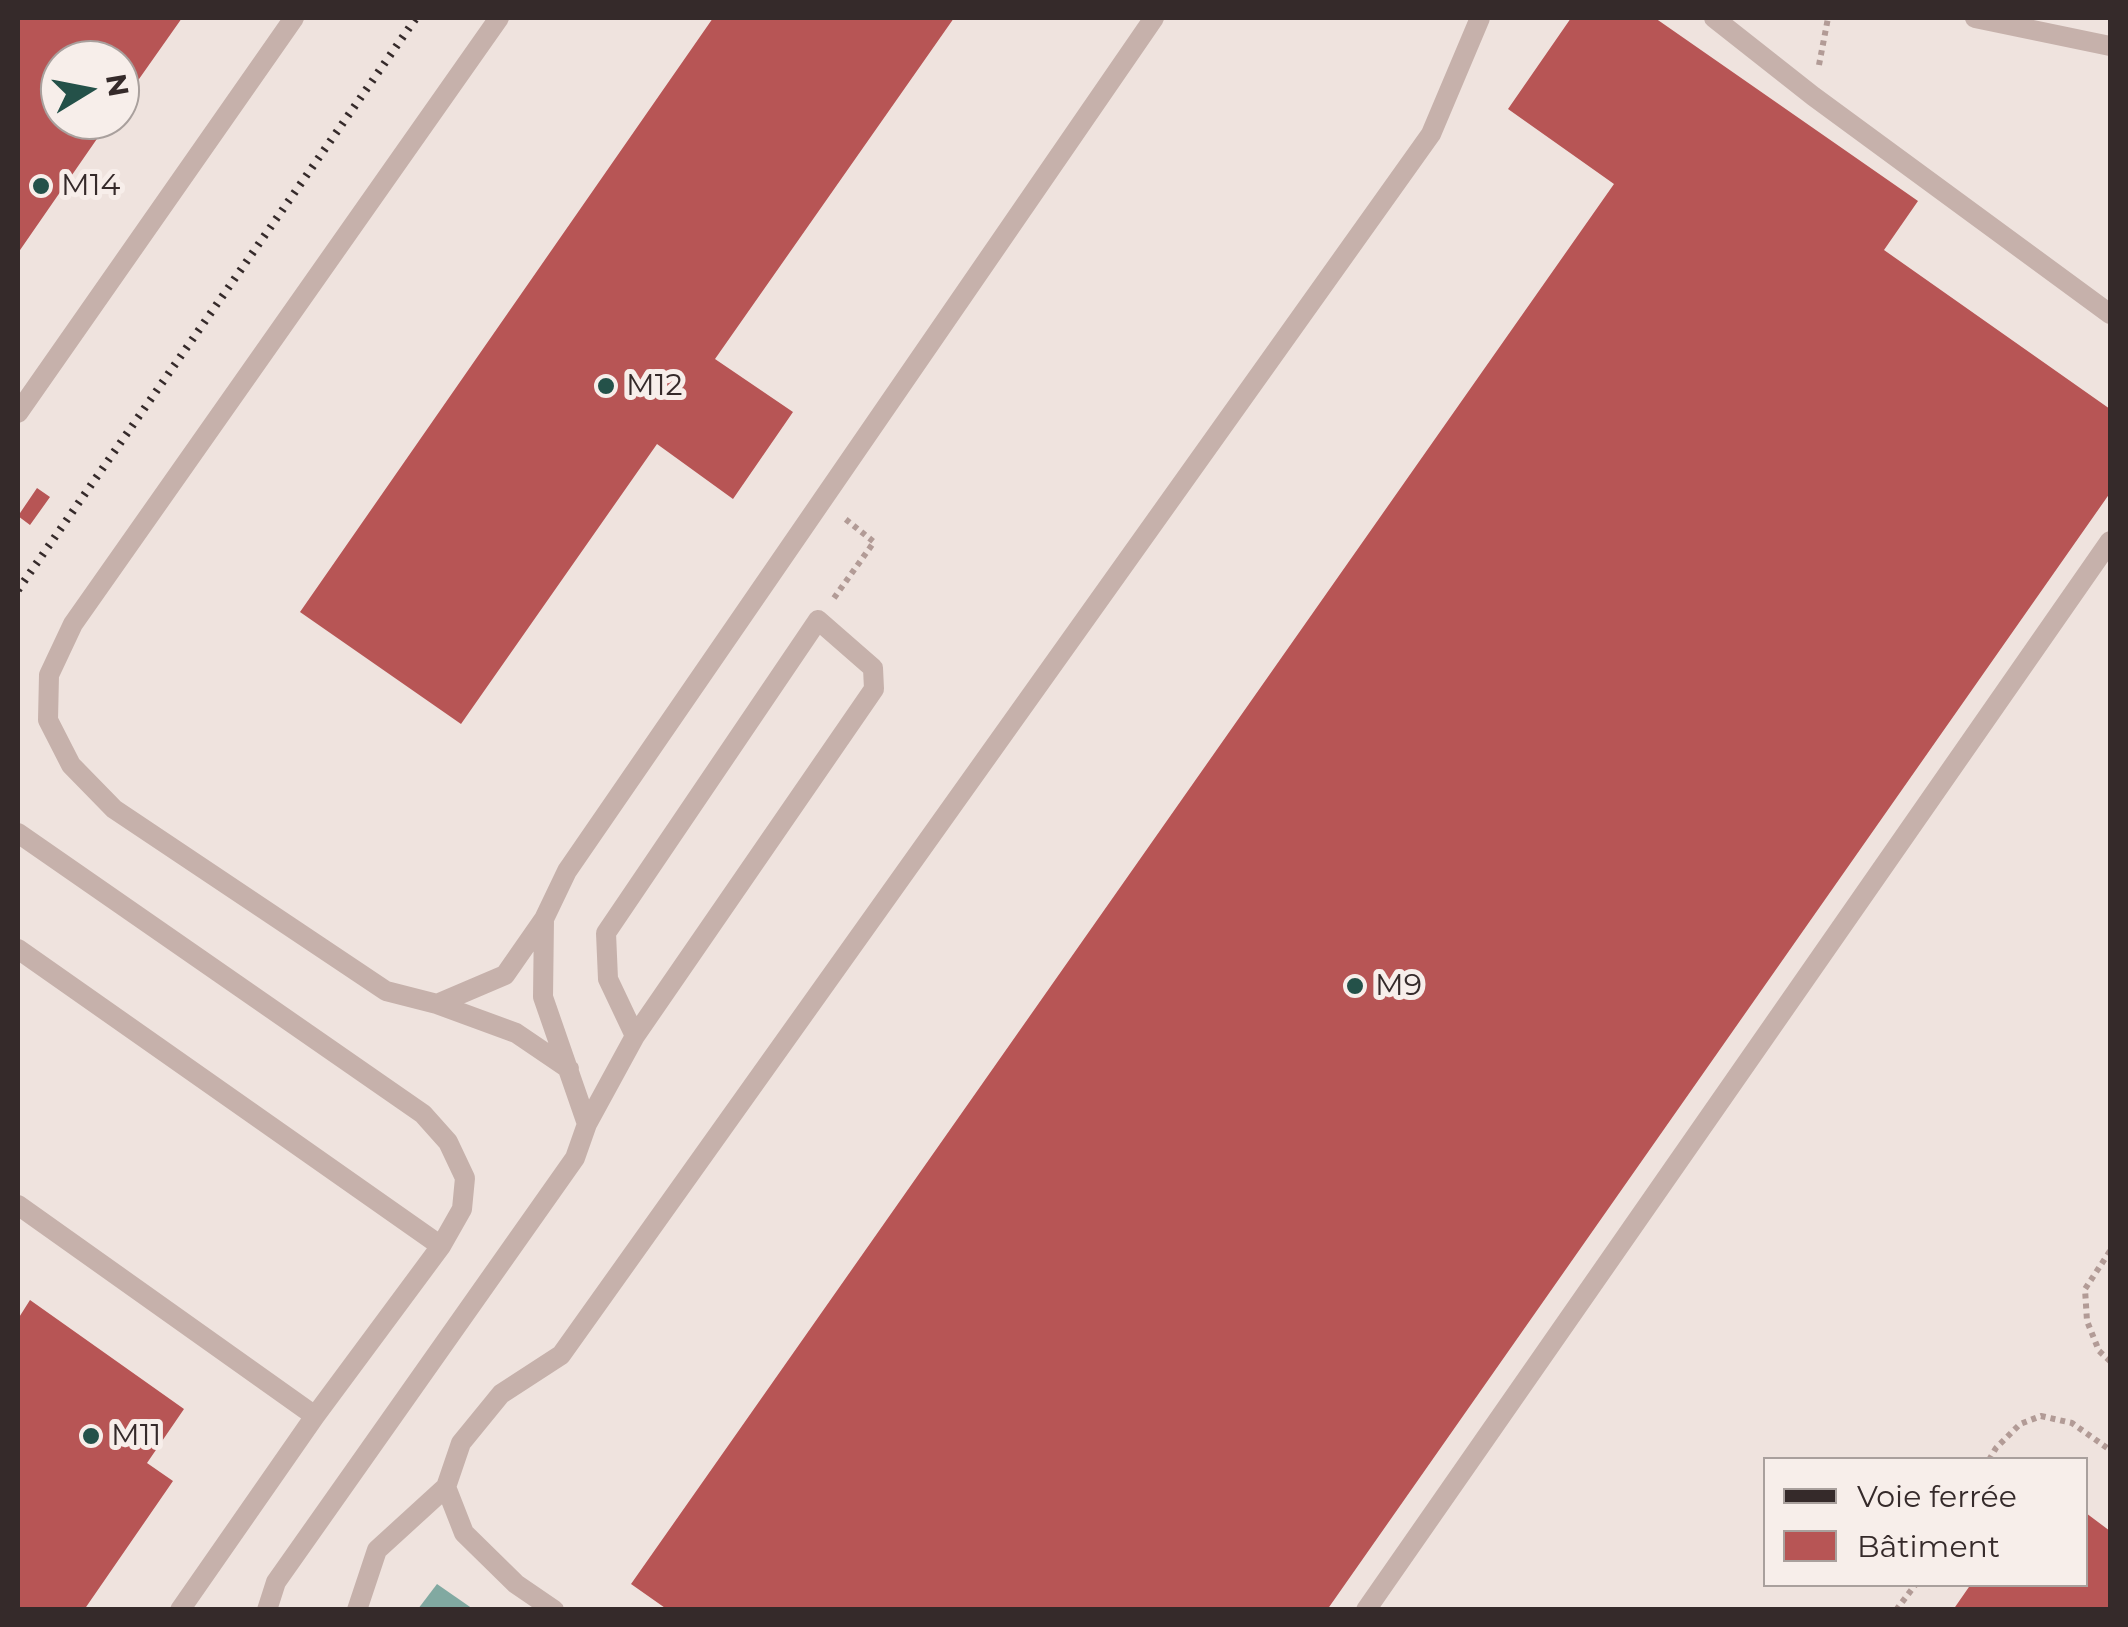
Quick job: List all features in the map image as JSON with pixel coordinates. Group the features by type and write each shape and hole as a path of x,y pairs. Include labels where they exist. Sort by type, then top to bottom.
{"lane":[{"path":"18,413 294,18"},
{"path":"499,18 73,624 50,675 48,720 70,764 114,809 386,991 437,1004 516,1033 569,1070"},
{"path":"437,1004 505,975 544,919 566,871 1154,18"},
{"path":"357,1610 377,1550 446,1486 461,1443 501,1394 561,1355 1431,134 1480,18"},
{"path":"1714,18 1813,96 2110,314"},
{"path":"1974,18 2110,46"},
{"path":"1366,1610 2110,542"},
{"path":"267,1610 276,1582 575,1158 587,1124 635,1036 874,689 873,668 818,620 606,933 608,979 635,1036"},
{"path":"18,834 423,1114 448,1142 465,1178 462,1209 441,1246 315,1416 180,1610"},
{"path":"544,919 543,996 587,1124"},
{"path":"18,950 441,1246"},
{"path":"18,1206 315,1416"},
{"path":"446,1486 464,1533 516,1584 554,1610"}],"path":[{"path":"1813,96 1828,18"},
{"path":"818,620 874,542 823,500"},
{"path":"2110,1250 2085,1290 2087,1321 2099,1351 2110,1361"},
{"path":"1992,1457 2020,1424 2041,1416 2072,1423 2110,1450"},
{"path":"1896,1610 1914,1587"}],"water":[{"path":"437,1584 473,1609 418,1609"}],"building":[{"name":"M14","path":"18,18 182,18 140,78 140,40 40,40 40,140 96,140 18,253"},
{"name":"M12","path":"713,18 954,18 715,359 793,412 733,499 657,444 461,724 300,612"},
{"name":"M9","path":"1571,18 1655,18 1918,201 1884,250 2110,409 2110,493 1327,1610 668,1610 631,1584 1614,184 1508,109"},
{"path":"37,488 50,497 30,525 18,516"},
{"name":"M11","path":"30,1300 184,1409 147,1463 173,1481 84,1610 18,1610 18,1319"},
{"path":"2088,1514 2110,1531 2110,1610 1953,1610 1969,1587 2088,1587"}],"railway":[{"path":"18,590 416,18"}],"place":[{"name":"M14","path":"41,186"},
{"name":"M12","path":"606,386"},
{"name":"M9","path":"1355,986"},
{"name":"M11","path":"91,1436"}]}
